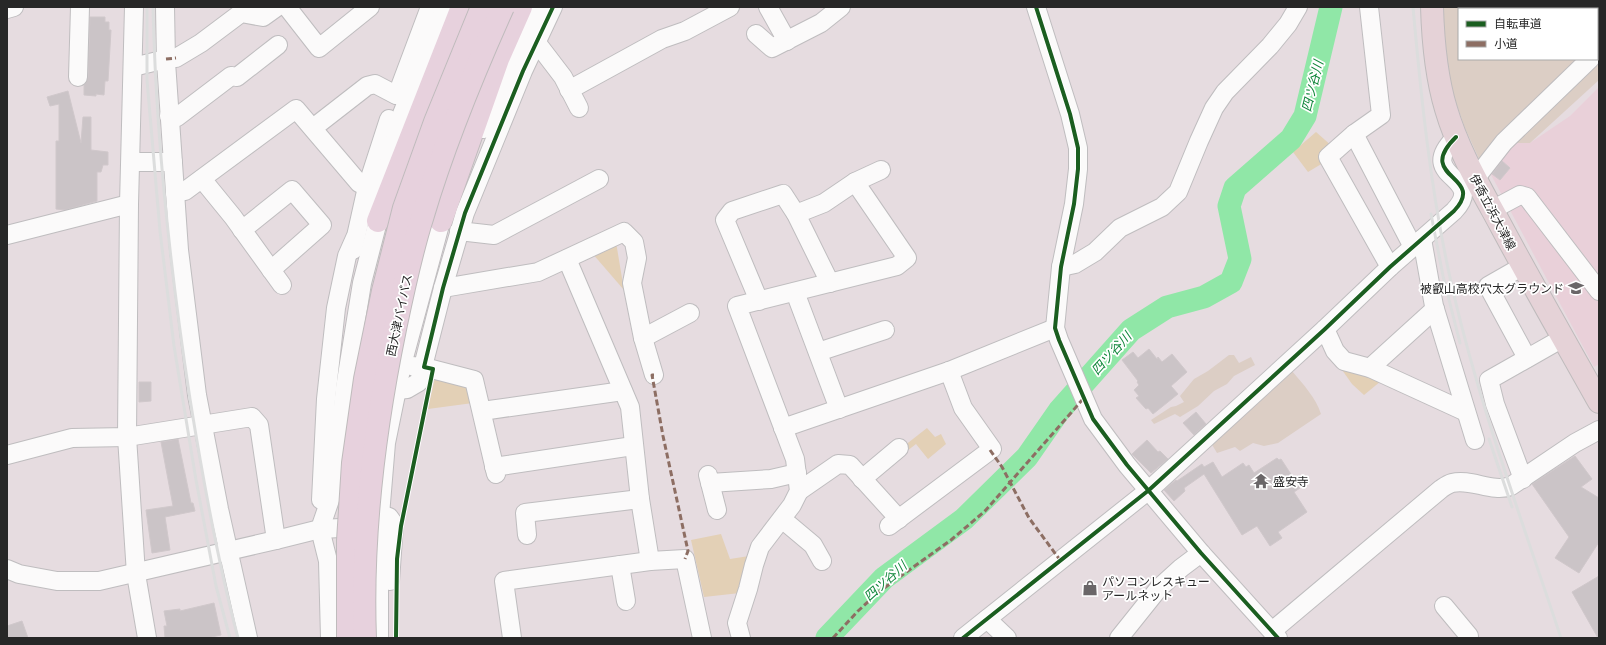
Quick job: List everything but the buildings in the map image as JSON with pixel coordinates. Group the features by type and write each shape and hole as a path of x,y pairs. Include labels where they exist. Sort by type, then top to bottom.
{"highway":[{"path":"378,222 442,33 462,7"},
{"name":"西大津バイパス","path":"348,638 348,541 353,463 365,379 383,291 407,201 434,122 482,7"},
{"name":"西大津バイパス","path":"365,638 365,541 373,462 384,382 403,292 423,215 452,128 484,48 503,7"},
{"path":"450,226 455,177 505,62 521,7"}],"main road":[{"name":"伊香立浜大津線","path":"1432,7 1438,72 1446,109 1464,157 1522,266 1599,402"}],"street":[{"path":"7,9 14,7"},
{"path":"78,77 80,7"},
{"path":"134,7 129,204 127,436 136,574 147,638"},
{"path":"165,7 171,58 169,116 179,250 197,395 228,552 248,638"},
{"path":"133,68 171,58 201,43 241,13 263,17 277,7"},
{"path":"287,7 319,48 370,7"},
{"path":"362,283 355,270 352,257 354,238 367,187 396,95 430,7"},
{"path":"442,33 446,7"},
{"path":"505,62 538,7"},
{"path":"379,638 379,520 386,443 402,365 450,226 465,213 523,71 553,7"},
{"path":"570,90 659,34 685,31 730,7"},
{"path":"768,7 787,41"},
{"path":"756,34 772,48 821,23 841,7"},
{"path":"1036,7 1070,114 1078,148 1078,169 1074,204 1060,267 1055,328 1093,419 1127,465 1201,553 1275,635 1441,489 1452,483 1468,483 1505,488 1516,484 1575,443 1599,430"},
{"path":"1060,267 1075,264 1095,252 1120,228 1162,207 1178,192 1214,108 1225,92 1270,46 1288,24 1298,7"},
{"path":"1369,7 1381,115 1354,134 1328,157 1390,267"},
{"path":"537,43 563,78 579,108"},
{"path":"169,116 177,117 232,76 236,77 278,45"},
{"path":"1475,179 1504,142 1589,60"},
{"path":"313,128 367,86 375,84 396,95"},
{"path":"175,193 185,191 296,109 359,183 367,187"},
{"path":"1354,134 1417,243 1435,309 1475,440"},
{"path":"963,638 1148,490 1390,267 1454,211 1463,198 1463,190 1459,183 1447,172 1443,165 1442,157 1446,146 1456,137"},
{"path":"131,162 172,162"},
{"path":"796,214 824,203 855,182 881,170"},
{"path":"202,178 282,285"},
{"path":"450,226 494,235 599,179"},
{"path":"741,638 737,623 760,547 792,505 798,482 795,459 737,306 897,266 907,258 855,182"},
{"path":"242,230 292,190 322,226 271,270"},
{"path":"759,301 725,220 732,212 783,194 796,214 830,283"},
{"path":"1492,210 1520,195 1527,197 1599,291"},
{"path":"7,235 129,204"},
{"path":"312,531 334,488 345,388 362,283 378,222"},
{"path":"396,390 407,389 419,382 424,367 443,288 450,226"},
{"path":"443,288 538,272 624,232 634,242 636,258 632,283 643,338 654,375"},
{"path":"330,638 328,561 312,531 304,525 314,516 321,504 326,399 336,308 346,256 354,238"},
{"path":"567,259 630,407 633,446 650,561"},
{"path":"1522,266 1488,286 1527,358"},
{"path":"795,292 839,409"},
{"path":"1370,368 1435,309"},
{"path":"643,338 690,313"},
{"path":"783,428 949,371 1055,328"},
{"path":"1324,329 1335,351 1344,361 1370,368 1466,412"},
{"path":"818,352 885,330"},
{"path":"1523,479 1495,404 1489,380 1563,338"},
{"path":"402,365 424,367 474,380 495,471 633,446"},
{"path":"717,510 709,479 771,479 798,482 838,464 850,465 894,523 992,449 963,408 949,371"},
{"path":"482,411 623,391"},
{"path":"7,455 72,438 127,436 252,417 259,425 276,540"},
{"path":"862,479 899,448"},
{"path":"527,535 525,513 640,499"},
{"path":"7,569 19,574 57,581 99,581 136,574 312,531 389,518 394,524 388,609 389,638"},
{"path":"782,519 813,545 822,560"},
{"path":"1118,638 1159,588 1181,568 1201,553"},
{"path":"512,638 504,581 650,561 686,558 702,638"},
{"path":"620,565 626,601"},
{"path":"1444,606 1468,636 1467,638"},
{"path":"986,619 1007,638"}],"shaded area":[{"path":"1442,7 1599,7 1598,45 1598,8 1458,8 1458,60 1582,60 1480,161 1465,128 1453,94 1442,35"},
{"path":"1599,56 1599,80 1530,143 1511,143 1595,60 1598,60"},
{"name":"被叡山高校穴太グラウンド","path":"1599,87 1599,364 1594,367 1489,171 1511,143 1530,143 1570,116"},
{"path":"1316,132 1333,147 1323,163 1308,172 1293,152"},
{"path":"616,242 624,290 592,253"},
{"path":"1229,355 1234,355 1239,363 1251,357 1255,365 1234,376 1227,384 1214,391 1198,406 1180,417 1175,414 1154,424 1151,420 1171,407 1184,402 1180,396 1194,379 1208,371"},
{"path":"1340,367 1381,381 1364,395 1352,384"},
{"path":"1292,371 1313,397 1321,414 1278,443 1264,446 1253,443 1240,451 1235,447 1217,453 1211,443 1283,375 1286,378"},
{"path":"435,377 471,382 473,403 428,409"},
{"path":"927,428 935,437 941,434 946,444 928,459 916,444 907,451 904,446"},
{"path":"721,534 730,559 749,556 740,593 704,597 691,540"}],"waterway":[{"name":"四ツ谷川","path":"827,638 884,578 964,519 1027,457 1059,411 1131,330 1167,307 1204,297 1231,282 1240,259 1229,206 1235,188 1291,139 1305,116 1331,7"}],"railway":[{"path":"147,7 147,80 160,231 174,346 196,480 216,586 230,638"},
{"path":"153,7 157,106 165,204 176,301 205,489 223,579 238,638"},
{"path":"1413,7 1431,174 1449,273 1472,365 1500,457 1561,638"},
{"path":"1431,214 1443,276 1460,343"},
{"path":"1489,439 1512,507"}],"marked path":[{"path":"166,59 176,58"},
{"path":"654,375 652,375 663,436 688,551 685,559"},
{"path":"833,638 858,611 880,591 951,540 985,511 1083,399"},
{"path":"990,450 1002,467 1029,518 1060,560"}],"cycle path":[{"path":"396,638 397,559 401,526 433,369 424,367 443,288 465,213 523,71 553,7"},
{"path":"1036,7 1070,114 1078,148 1078,169 1074,204 1061,267 1055,328 1059,340 1093,419 1127,465 1201,553 1278,638"},
{"path":"963,638 1149,490 1325,329 1390,267 1454,211 1462,199 1463,190 1445,169 1442,161 1445,151 1456,137"}],"place":[{"name":"被叡山高校穴太グラウンド","path":"1576,288"},
{"name":"盛安寺","path":"1261,481"},
{"name":"パソコンレスキュー アールネット","path":"1090,588"}]}
